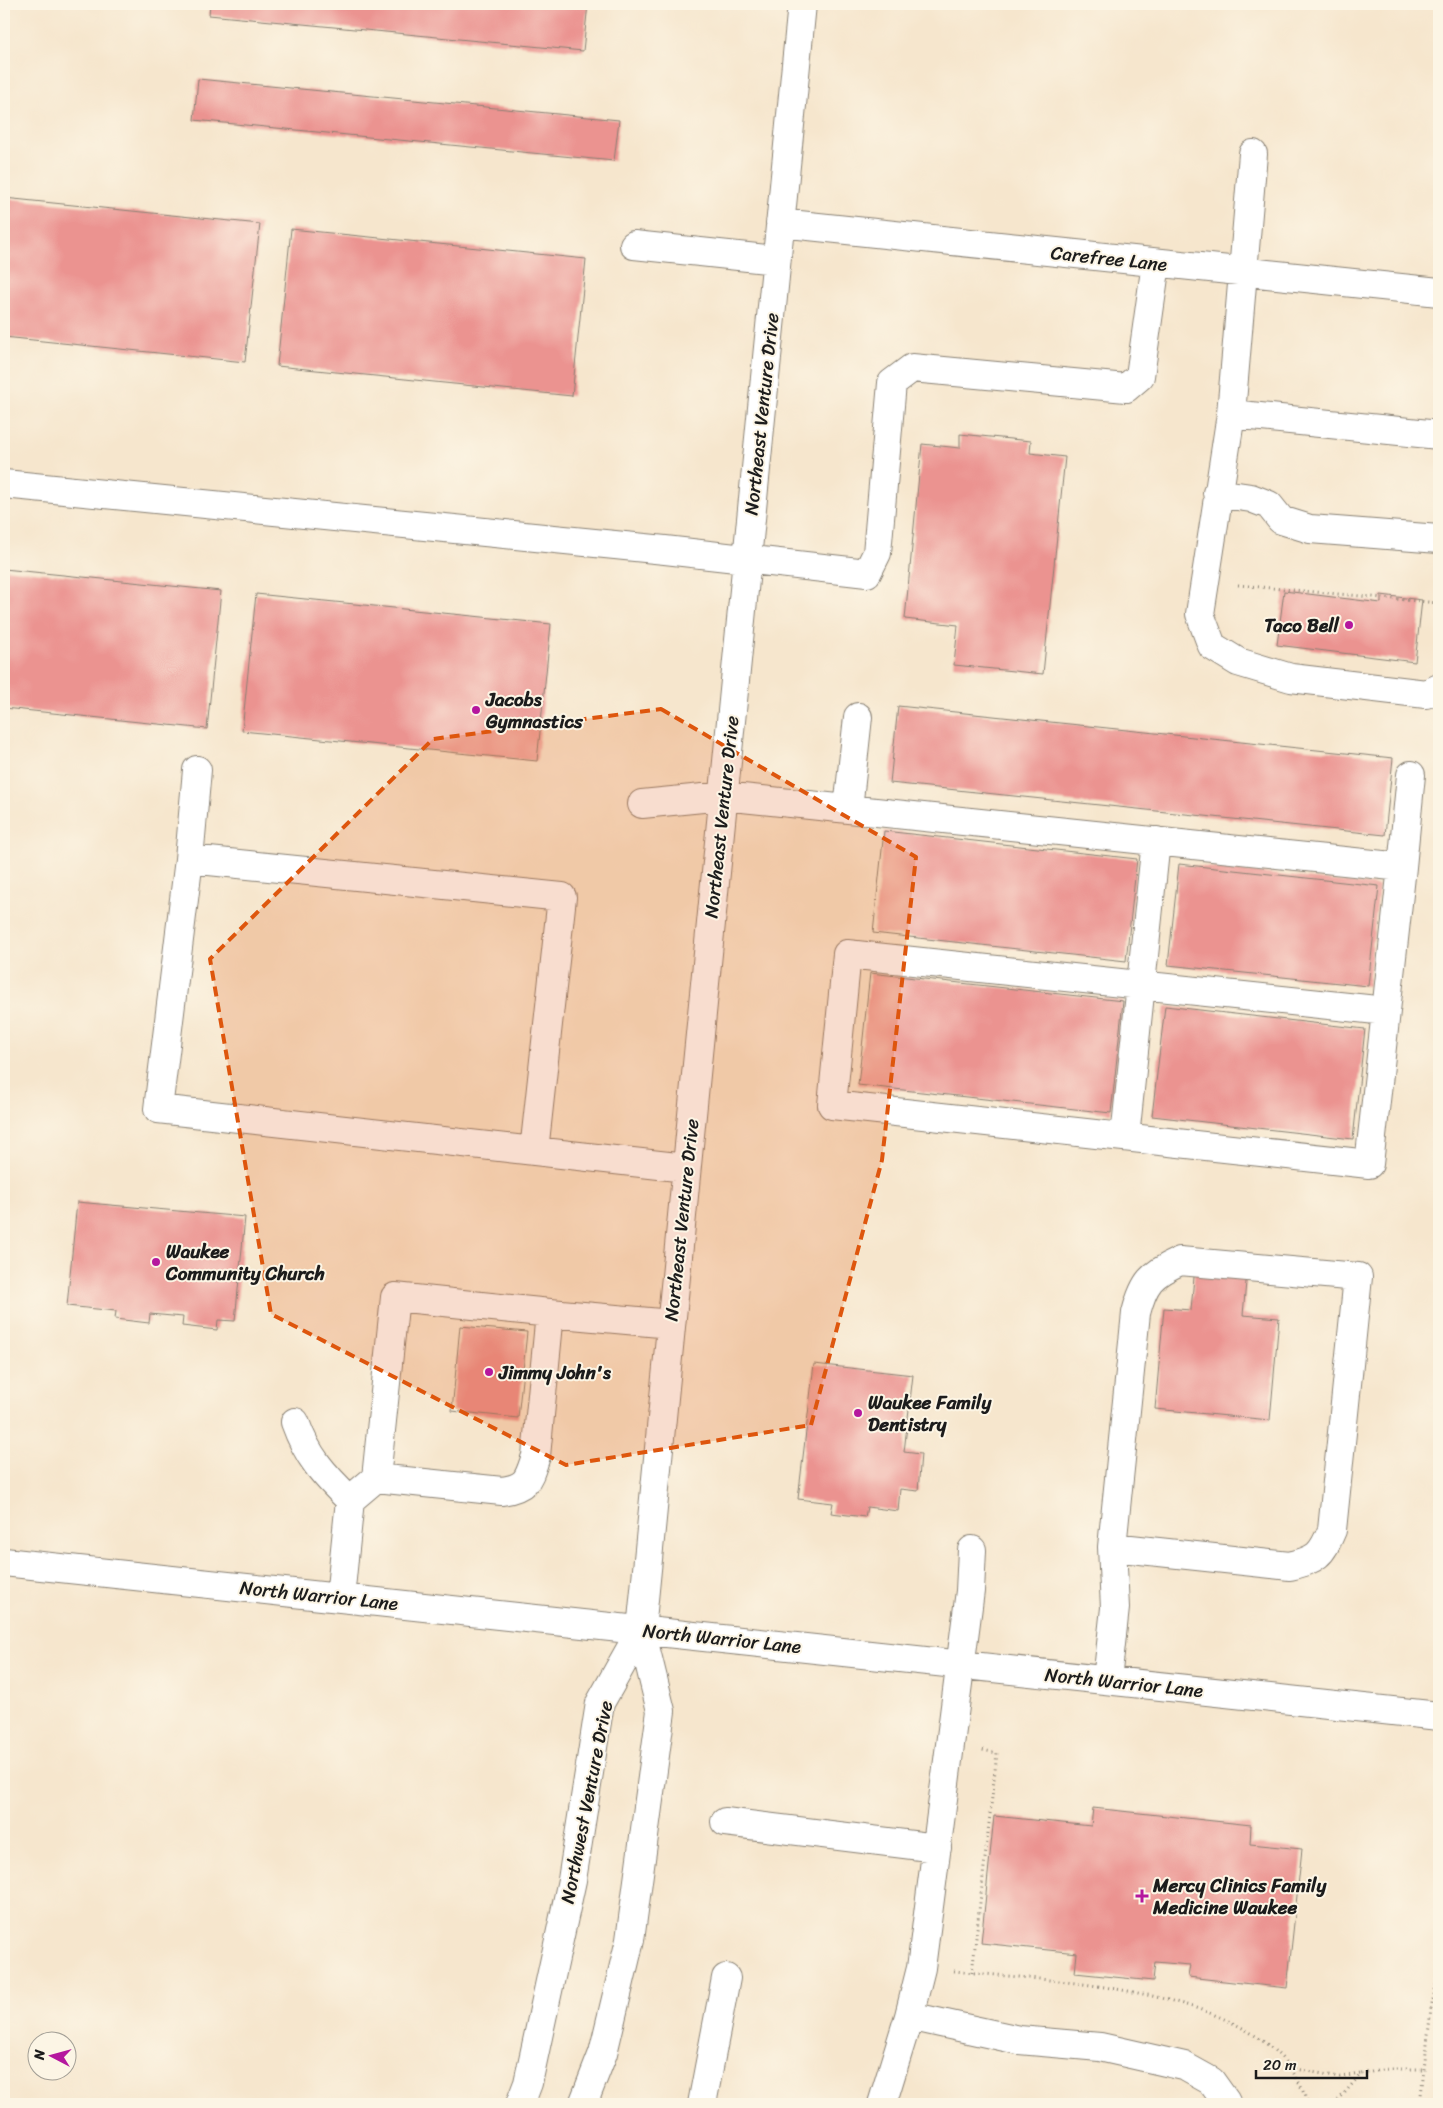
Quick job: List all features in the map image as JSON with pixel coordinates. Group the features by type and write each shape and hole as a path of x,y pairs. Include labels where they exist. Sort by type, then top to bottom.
{"street":[{"name":"Northeast Venture Drive","path":"641,1630 802,4"},
{"path":"1253,154 1231,414 1217,493 1200,614 1212,646 1238,662 1300,679 1426,694 1439,688"},
{"name":"Carefree Lane","path":"780,223 1439,292"},
{"path":"634,245 776,260"},
{"path":"4,484 746,558 867,573 877,553 892,384 912,368 1126,388 1140,376 1156,263"},
{"path":"1231,414 1439,435"},
{"path":"1217,493 1251,498 1269,504 1281,520 1310,529 1439,539"},
{"path":"848,809 858,717"},
{"path":"197,770 189,859 158,1109 686,1168"},
{"path":"1386,1011 848,954 832,1105 1369,1164 1386,1011 1402,867 1411,775"},
{"path":"642,804 723,796 1402,867"},
{"path":"1125,1137 1156,841"},
{"path":"189,859 562,897 534,1151"},
{"path":"1107,1680 1115,1608 1112,1547 1136,1313 1142,1291 1158,1271 1180,1261 1358,1277 1332,1530 1323,1551 1311,1561 1290,1566 1112,1547"},
{"path":"340,1598 350,1500 376,1478 395,1297 671,1324"},
{"path":"376,1478 502,1491 518,1488 529,1476 536,1456 550,1312"},
{"path":"295,1422 303,1445 321,1472 350,1500"},
{"path":"882,2104 909,2016 921,1968 970,1591 972,1550"},
{"name":"North Warrior Lane","path":"4,1562 1439,1716"},
{"path":"584,2104 603,2053 630,1940 661,1712 641,1630"},
{"name":"Northwest Venture Drive","path":"520,2104 528,2083 572,1880 600,1703 641,1630"},
{"path":"725,1822 937,1848"},
{"path":"702,2104 726,1978"},
{"path":"909,2016 1019,2040 1100,2047 1184,2066 1211,2081 1226,2104"}],"path":[{"path":"1204,582 1439,604"},
{"path":"950,1747 997,1753 972,1973"},
{"path":"921,1968 1088,1985 1154,1996 1207,2010 1255,2034 1285,2060 1307,2104"},
{"path":"1420,2104 1431,2009 1439,1972"},
{"path":"1289,2068 1340,2077 1386,2069 1424,2069"},
{"path":"1335,2104 1361,2074"}],"highlighted area":[{"path":"661,709 916,857 882,1160 811,1425 566,1465 271,1314 210,959 433,739"}],"building":[{"path":"210,4 588,4 583,51 209,15"},
{"path":"198,79 619,120 614,161 194,120"},
{"path":"4,198 260,224 245,362 4,337"},
{"path":"291,229 586,259 572,396 277,366"},
{"path":"960,434 1031,441 1030,453 1065,457 1043,674 954,665 958,625 905,619 922,444 960,448"},
{"path":"4,569 221,591 207,729 4,708"},
{"path":"1284,591 1381,603 1381,595 1422,600 1415,662 1277,645"},
{"path":"256,594 551,624 537,761 242,731"},
{"path":"898,706 1393,758 1385,835 890,783"},
{"path":"884,831 1137,859 1126,961 873,933"},
{"path":"1179,864 1379,886 1368,986 1168,965"},
{"path":"870,973 1123,1001 1111,1113 858,1085"},
{"path":"1165,1006 1365,1029 1353,1139 1152,1116"},
{"name":"Waukee Community Church","path":"77,1202 245,1217 235,1321 218,1320 217,1330 182,1326 183,1317 150,1314 149,1323 115,1319 116,1311 67,1306"},
{"path":"1195,1266 1247,1271 1243,1315 1279,1318 1270,1420 1155,1409 1164,1308 1191,1310"},
{"name":"Jimmy John's","path":"460,1326 527,1332 518,1418 452,1411"},
{"name":"Waukee Family Dentistry","path":"814,1364 913,1375 904,1452 921,1454 918,1491 900,1489 898,1511 867,1507 865,1517 831,1513 833,1503 798,1499"},
{"name":"Mercy Clinics Family Medicine Waukee","path":"1093,1808 1251,1825 1250,1844 1302,1849 1287,1988 1188,1977 1190,1965 1155,1962 1153,1981 1075,1973 1077,1953 981,1943 994,1816 1091,1826"}],"place":[{"name":"Taco Bell","path":"1349,625"},
{"name":"Jacobs Gymnastics","path":"476,710"},
{"name":"Waukee Community Church","path":"156,1262"},
{"name":"Jimmy John's","path":"489,1372"},
{"name":"Waukee Family Dentistry","path":"858,1413"},
{"name":"Mercy Clinics Family Medicine Waukee","path":"1142,1896"}]}
